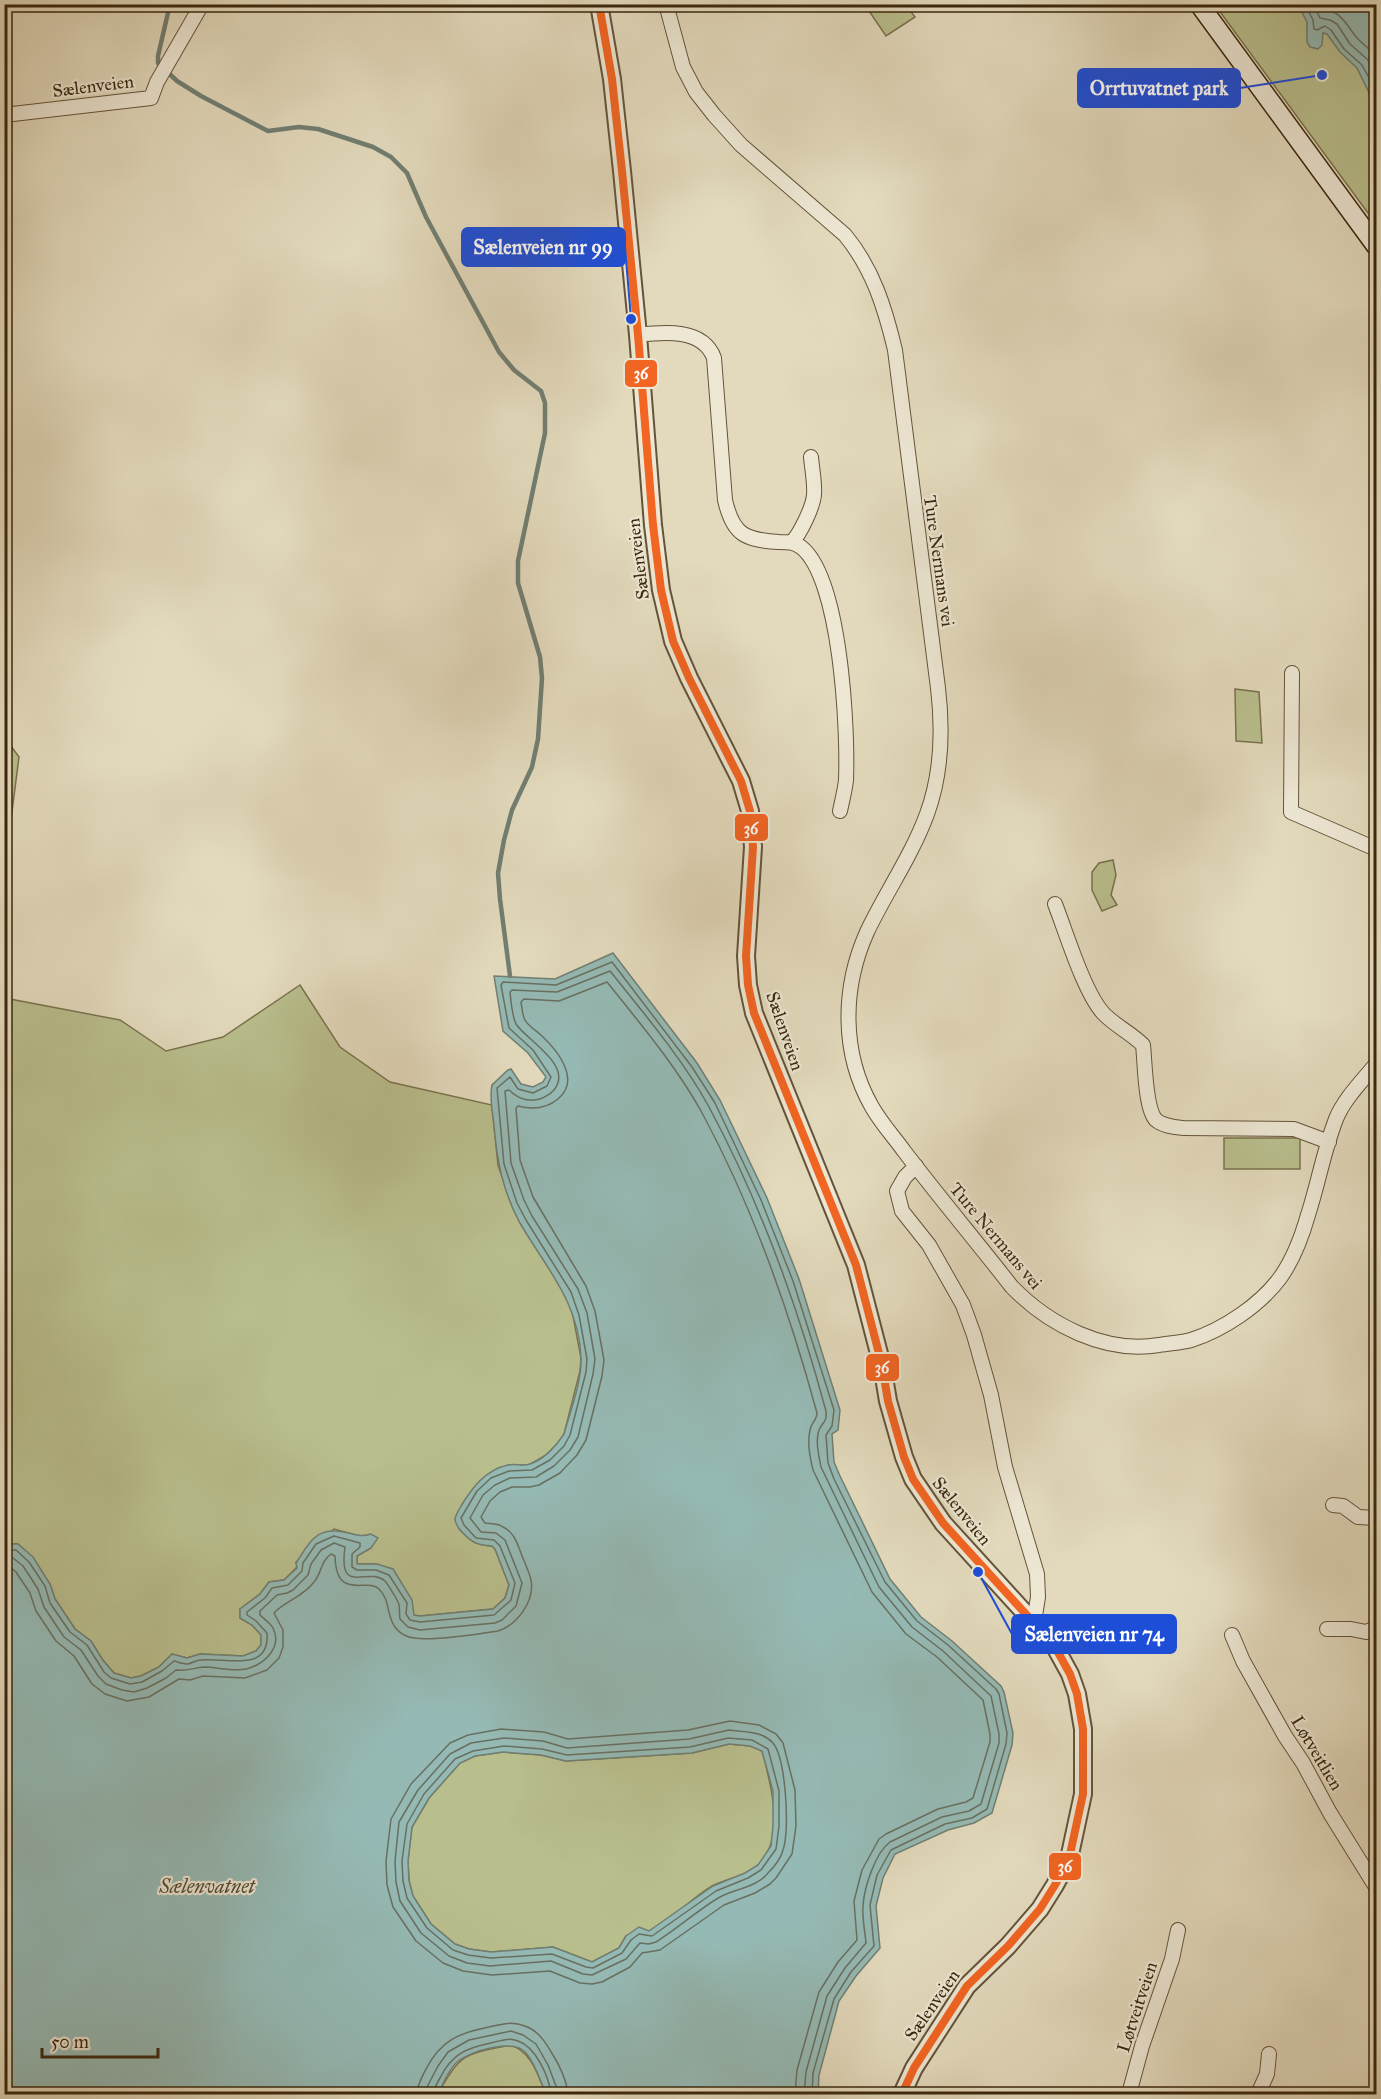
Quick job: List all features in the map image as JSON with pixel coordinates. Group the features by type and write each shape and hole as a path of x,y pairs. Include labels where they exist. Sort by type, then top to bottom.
{"main road":[{"path":"1199,4 1377,246"}],"street":[{"name":"Sælenveien","path":"4,115 151,98 202,4"},
{"name":"Sælenveien","path":"599,4 612,78 638,335 653,525 664,611 688,678 741,781 750,810 753,847 746,956 748,985 754,1013 856,1265 882,1365 891,1410 904,1457 913,1479 943,1522 1054,1645 1070,1674 1079,1705 1084,1760 1083,1794 1069,1858 1040,1909 1008,1946 967,1986 914,2068 902,2094"},
{"name":"Ture Nermans vei","path":"666,4 683,67 696,92 741,145 838,228 858,251 881,297 895,350 938,688 941,738 940,760 928,812 918,837 867,932 854,969 848,1002 849,1038 856,1072 872,1108 1012,1287 1028,1304 1062,1324 1101,1342 1146,1347 1191,1340 1219,1327 1254,1305 1280,1278 1307,1218 1337,1117 1377,1064"},
{"path":"638,335 676,333 693,337 710,348 714,358 725,500 730,520 736,530 757,539 792,542 802,548 813,560 821,577 839,654 846,781 840,811"},
{"path":"792,542 800,531 813,502 811,457"},
{"path":"1292,673 1291,812 1377,849"},
{"path":"1055,904 1095,1002 1103,1013 1143,1045 1148,1102 1156,1119 1167,1126 1183,1128 1294,1129 1329,1142"},
{"path":"916,1166 905,1177 897,1191 902,1211 929,1245 967,1315 984,1369 1005,1467 1037,1574 1038,1598 1034,1622"},
{"path":"1333,1506 1343,1506 1358,1517 1377,1518"},
{"path":"1327,1629 1352,1629 1366,1632 1377,1628"},
{"name":"Løtveitlien","path":"1232,1635 1243,1661 1285,1736 1377,1887"},
{"name":"Løtveitveien","path":"1129,2094 1142,2046 1172,1959 1178,1930"},
{"path":"1258,2094 1267,2074 1269,2054"}],"green space":[{"path":"865,5 906,5 915,17 886,36"},
{"path":"1215,5 1376,5 1376,224"},
{"path":"1235,689 1259,692 1262,743 1236,741"},
{"path":"5,738 19,757 8,843 5,849"},
{"path":"1113,860 1116,875 1111,895 1117,905 1102,911 1092,890 1092,872 1099,863"},
{"path":"300,985 340,1047 390,1082 492,1105 498,1165 520,1223 566,1294 581,1358 580,1371 564,1434 559,1442 546,1455 529,1465 508,1465 459,1529 474,1542 492,1546 495,1549 509,1585 505,1598 493,1609 413,1615 377,1564 357,1564 357,1556 371,1548 363,1537 334,1529 296,1562 297,1567 284,1580 269,1582 260,1594 240,1609 240,1618 252,1625 261,1635 261,1645 256,1651 243,1656 200,1654 187,1658 172,1654 159,1667 131,1678 114,1673 91,1641 75,1629 55,1599 50,1584 18,1544 5,1544 5,994 10,999 120,1020 166,1051 223,1037"},
{"path":"1224,1138 1300,1138 1300,1169 1224,1169"},
{"path":"729,1744 751,1746 762,1751 774,1810 772,1840 767,1854 753,1869 712,1886 657,1927 626,1936 619,1948 592,1962 553,1947 491,1952 469,1949 455,1944 431,1924 413,1896 409,1881 408,1861 412,1827 429,1798 460,1763 475,1756 503,1752 541,1755 566,1761 692,1753"},
{"path":"510,2045 518,2048 529,2058 546,2094 438,2094 452,2070 465,2058"}],"water":[{"path":"1298,5 1376,5 1376,107 1357,68 1340,52 1327,34 1323,33 1322,45 1318,49 1310,47 1307,42 1307,22"},
{"name":"Sælenvatnet","path":"613,953 697,1063 720,1100 767,1198 799,1279 840,1410 838,1430 832,1434 834,1462 840,1476 890,1579 921,1617 952,1641 1001,1686 1004,1692 1013,1733 1012,1745 992,1813 974,1823 948,1830 895,1854 883,1878 876,1906 880,1948 856,1976 839,2001 819,2075 818,2094 546,2094 535,2067 526,2053 520,2049 502,2046 481,2050 457,2062 448,2073 438,2094 5,2094 5,1544 18,1544 33,1557 50,1584 55,1599 75,1629 91,1641 114,1673 131,1678 159,1667 172,1654 187,1658 200,1654 243,1656 256,1651 261,1645 261,1635 252,1625 240,1618 240,1609 260,1594 269,1582 284,1580 297,1568 296,1563 311,1541 316,1536 329,1531 371,1534 378,1538 371,1548 357,1556 357,1564 377,1564 393,1569 412,1600 414,1615 493,1609 505,1598 509,1585 495,1549 471,1540 458,1527 455,1517 470,1493 486,1475 500,1467 513,1464 527,1465 535,1462 557,1443 564,1434 575,1396 580,1376 581,1358 579,1338 568,1303 520,1223 509,1200 502,1176 491,1106 492,1085 511,1069 521,1084 533,1087 543,1082 546,1077 528,1053 503,1031 494,976 555,979","holes":["729,1744 750,1746 762,1751 773,1791 771,1846 758,1865 713,1886 649,1931 639,1927 626,1936 619,1948 592,1962 553,1947 491,1952 469,1949 455,1944 431,1924 413,1896 409,1881 408,1861 412,1827 429,1798 460,1763 475,1756 503,1752 541,1755 566,1761 692,1753"]}],"waterway":[{"path":"170,4 158,63 177,81 268,131 299,127 318,129 373,147 391,157 407,173 426,217 499,352 514,370 541,391 545,403 545,433 518,561 518,583 540,657 542,678 538,739 532,767 512,810 498,873 510,976"}],"transit line":[{"name":"36","path":"599,4 612,79 622,171 653,525 661,590 673,641 741,781 750,811 753,847 746,956 748,985 754,1013 856,1265 882,1365 888,1401 904,1457 913,1479 943,1523 1054,1645 1070,1674 1077,1694 1083,1729 1083,1794 1069,1859 1040,1909 1008,1946 967,1986 914,2068 902,2094"}],"place":[{"name":"Orrtuvatnet park","path":"1322,75"},
{"name":"Sælenveien nr 99","path":"631,319"},
{"name":"Sælenveien nr 74","path":"978,1572"}]}
